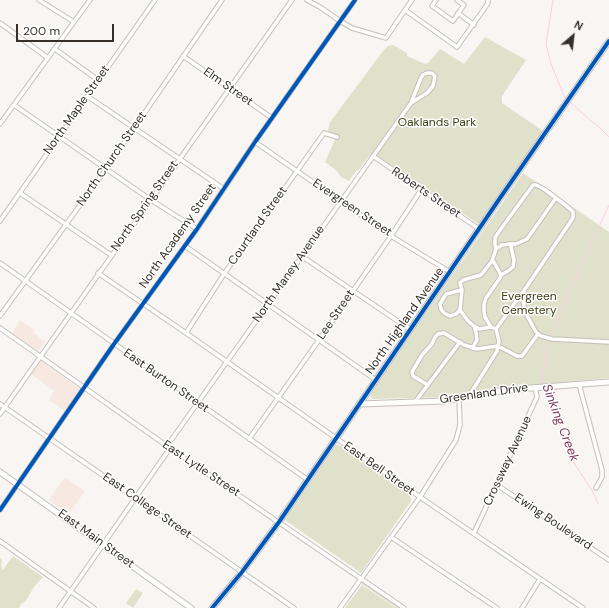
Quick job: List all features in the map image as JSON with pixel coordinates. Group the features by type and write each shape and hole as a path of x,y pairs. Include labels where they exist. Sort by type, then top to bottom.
{"street":[{"path":"39,0 74,22"},
{"path":"0,124 90,0"},
{"name":"North Maple Street","path":"0,221 155,0"},
{"name":"North Church Street","path":"0,316 106,169 222,0"},
{"name":"North Spring Street","path":"0,414 179,158 230,89 292,0"},
{"path":"307,0 352,28 386,38 412,0"},
{"name":"North Academy Street","path":"0,510 114,344 197,229 254,142 355,0"},
{"path":"436,0 432,6 453,21 464,5 457,0"},
{"path":"405,10 457,47 474,25 488,3 488,0"},
{"path":"458,13 474,25"},
{"path":"0,23 48,58"},
{"name":"North Highland Avenue","path":"212,608 242,572 279,522 609,41"},
{"path":"55,49 98,80"},
{"name":"Elm Street","path":"184,56 272,118"},
{"path":"427,73 434,74 436,80 431,90 411,103 422,76 427,73"},
{"path":"87,96 224,189"},
{"name":"North Maney Avenue","path":"59,608 135,498 198,402 228,362 268,303 411,103"},
{"path":"14,105 58,137 151,200 197,229"},
{"name":"Courtland Street","path":"186,333 224,274 324,133 337,137"},
{"name":"Evergreen Street","path":"254,142 341,200 391,236 450,272"},
{"name":"Roberts Street","path":"373,156 479,229"},
{"path":"496,249 494,245 495,238 533,185 540,187 573,212 573,218 496,329"},
{"name":"Lee Street","path":"249,439 391,236 421,190"},
{"path":"20,193 111,255"},
{"path":"462,290 451,291 446,294 440,304 444,314 450,316 456,314 460,310 462,290 460,284 463,280 481,274 492,260 496,249 502,245 516,244 527,239 556,198"},
{"path":"469,396 497,351 499,341 496,329 491,326 485,317 484,304 486,298 501,275 513,267 514,260 511,248 512,244"},
{"path":"185,246 376,380"},
{"path":"303,256 411,330"},
{"path":"492,260 501,275"},
{"name":"East Burton Street","path":"0,263 308,480"},
{"name":"East Bell Street","path":"98,273 228,362 336,439 583,608"},
{"path":"523,292 524,310 529,321 541,336 550,338 609,342"},
{"path":"460,310 478,331 477,340 473,347 471,347"},
{"path":"478,331 491,326"},
{"name":"East Lytle Street","path":"0,328 169,447 404,608"},
{"path":"428,385 413,376 412,372 422,355 432,344 438,334 444,333 477,349 498,346 517,356 522,356 538,334"},
{"path":"415,402 460,342"},
{"name":"Greenland Drive","path":"359,404 444,401 505,390 609,382"},
{"path":"578,384 602,470 602,477 596,488"},
{"name":"Crossway Avenue","path":"474,533 537,397 535,387"},
{"path":"340,608 420,497 456,440 460,425 459,398"},
{"name":"East College Street","path":"0,404 294,608"},
{"name":"East Main Street","path":"0,472 191,608"},
{"name":"Ewing Boulevard","path":"497,485 609,560"},
{"path":"391,537 497,608"},
{"path":"0,541 94,608"},
{"path":"522,608 540,579"}],"shaded area":[{"path":"20,320 34,330 33,332 45,342 38,351 12,333"},
{"path":"39,361 42,361 80,389 65,411 49,400 54,391 31,374"},
{"path":"66,478 85,491 69,514 49,500 63,479 65,480"}],"green space":[{"name":"Oaklands Park","path":"485,37 526,60 502,96 502,103 543,131 479,223 373,153 349,181 341,177 337,171 325,162 337,135 328,131 330,122 388,46 393,45 407,53 407,56 425,64 428,63 440,49 464,64"},
{"name":"Evergreen Cemetery","path":"523,173 609,232 609,378 497,388 447,397 372,399 370,394"},
{"path":"336,445 339,445 410,493 411,501 361,573 285,520"},
{"path":"13,556 43,577 19,608 0,608 0,558 2,560 1,566 3,570"},
{"path":"363,583 400,608 397,608 362,584"},
{"path":"362,585 372,592 396,608 345,608"},
{"path":"136,589 143,593 133,608 126,603"}],"waterway":[{"name":"Sinking Creek","path":"553,0 546,44 551,64 565,98"},
{"name":"Sinking Creek","path":"571,103 609,137"},
{"name":"Sinking Creek","path":"551,337 571,288 609,205"},
{"name":"Sinking Creek","path":"545,386 542,377 550,340"},
{"name":"Sinking Creek","path":"546,389 574,463 593,492 598,504"}],"cycle path":[{"path":"0,510 114,344 197,229 255,142 355,0"},
{"path":"212,608 242,572 279,522 609,41"}]}
